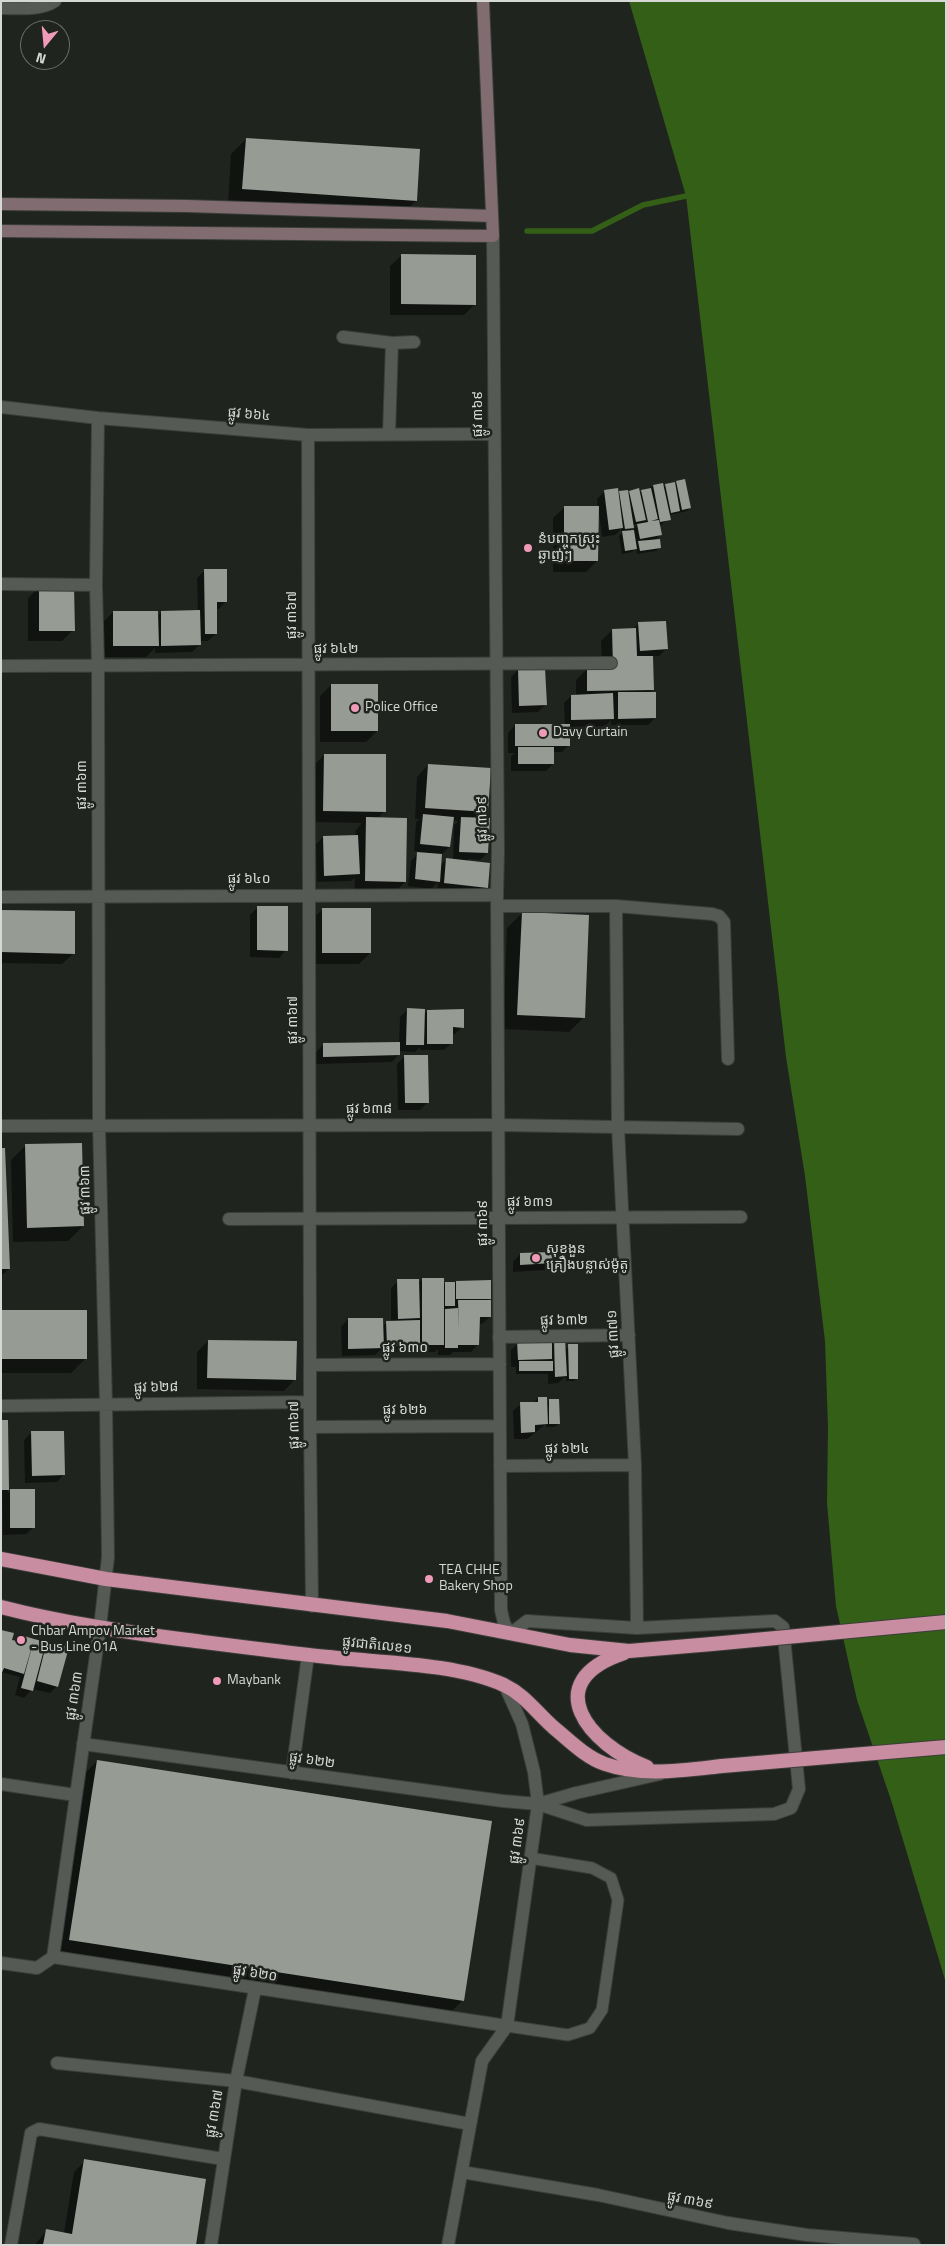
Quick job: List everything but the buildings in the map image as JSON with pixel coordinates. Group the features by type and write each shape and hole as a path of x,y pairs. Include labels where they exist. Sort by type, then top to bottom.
{"highway":[{"path":"1,1560 106,1579 312,1606 447,1621 570,1645 629,1651 946,1622"},
{"name":"ផ្លូវជាតិលេខ១","path":"1,1607 100,1627 308,1655 447,1670 481,1677 505,1686 523,1697 549,1723 584,1753 605,1764 625,1769 674,1771 946,1747"},
{"path":"629,1651 610,1658 588,1671 580,1685 578,1695 581,1713 586,1724 598,1737 617,1752 648,1767 674,1771"}],"main road":[{"name":"ផ្លូវ ៣៦៩","path":"483,1 493,236"},
{"path":"1,204 187,206 492,216"},
{"path":"1,231 493,236"}],"street":[{"path":"1,8 48,6 56,1"},
{"name":"ផ្លូវ ៣៦៩","path":"493,236 501,1610 504,1623 510,1634"},
{"path":"343,337 392,343 414,342"},
{"path":"389,434 392,343"},
{"name":"ផ្លូវ ៦៦៤","path":"1,407 98,418 308,435 494,434"},
{"name":"ផ្លូវ ៣៦៣","path":"53,1957 75,1795 97,1658 108,1557 99,1125 97,896 98,666 96,585 98,418"},
{"name":"ផ្លូវ ៣៦៧","path":"308,435 309,1218 312,1606"},
{"path":"1,584 96,585"},
{"name":"ផ្លូវ ៦៤២","path":"1,666 611,663"},
{"name":"ផ្លូវ ៦៤០","path":"1,897 309,894 616,906 712,914 719,916 724,922 728,1059"},
{"name":"ផ្លូវ ៣៧១","path":"616,906 618,1128 635,1465 637,1628"},
{"name":"ផ្លូវ ៦៣៨","path":"1,1126 498,1125 738,1129"},
{"name":"ផ្លូវ ៦៣១","path":"229,1219 741,1217"},
{"name":"ផ្លូវ ៦៣២","path":"499,1337 629,1335"},
{"name":"ផ្លូវ ៦៣០","path":"310,1365 500,1364"},
{"name":"ផ្លូវ ៦២៨","path":"1,1406 310,1402"},
{"name":"ផ្លូវ ៦២៦","path":"310,1427 500,1426"},
{"name":"ផ្លូវ ៦២៤","path":"500,1466 635,1465"},
{"path":"510,1634 527,1621 637,1628 775,1621 783,1627 799,1789 791,1808 774,1814 587,1820 538,1804"},
{"path":"292,1773 308,1655"},
{"name":"ផ្លូវ ៣៦៩","path":"448,2245 482,2061 507,2026 538,1804 534,1772 522,1724 505,1686"},
{"name":"ផ្លូវ ៦២២","path":"83,1744 503,1801 538,1804"},
{"path":"538,1804 576,1793 674,1771"},
{"path":"1,1784 75,1795"},
{"path":"1,1963 37,1968 53,1957"},
{"name":"ផ្លូវ ៦២០","path":"53,1957 507,2026"},
{"name":"ផ្លូវ ៣៦៧","path":"211,2245 236,2081 254,1989"},
{"path":"57,2063 236,2081 470,2124"},
{"path":"11,2245 31,2133 39,2129 223,2159"},
{"name":"ផ្លូវ ៣៦៩","path":"462,2172 598,2195 808,2240 914,2244"}],"lane":[{"path":"507,2026 568,2035 590,2028 602,2010 617,1909 618,1900 611,1878 592,1868 578,1864 530,1858"}],"shaded area":[{"path":"629,1 946,1 946,1983 891,1800 857,1700 836,1606 827,1503 828,1427 825,1341 805,1176 786,1057 686,196"}],"waterway":[{"path":"527,231 592,231 643,205 686,196"}],"place":[{"name":"នំបញ្ចុកស្រុះ ឆ្ងាញ់ៗ","path":"528,548"},
{"name":"Police Office","path":"355,708"},
{"name":"Davy Curtain","path":"543,733"},
{"name":"សុខងួន គ្រឿងបន្លាស់ម៉ូតូ","path":"536,1258"},
{"name":"TEA CHHE Bakery Shop","path":"429,1579"},
{"name":"Chbar Ampov Market - Bus Line 01A","path":"21,1640"},
{"name":"Maybank","path":"217,1681"}]}
